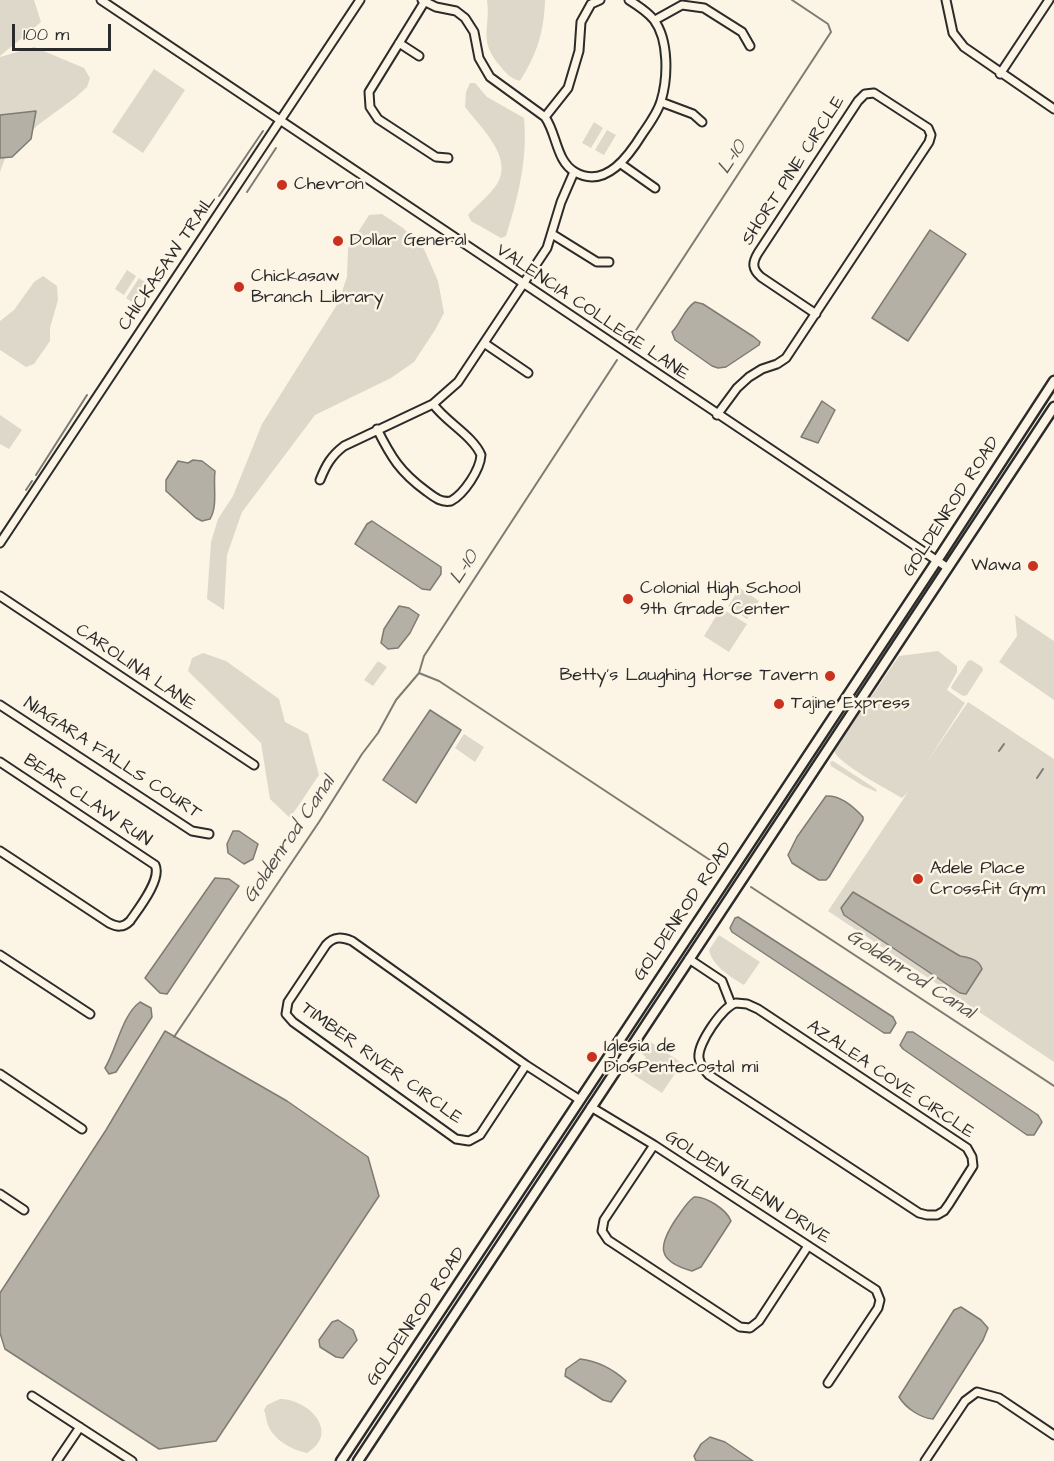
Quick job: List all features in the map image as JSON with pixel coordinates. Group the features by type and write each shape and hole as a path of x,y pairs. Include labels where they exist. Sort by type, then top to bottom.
{"main road":[{"name":"GOLDENROD ROAD","path":"341,1461 1054,381"},
{"name":"GOLDENROD ROAD","path":"358,1461 1054,407"},
{"path":"809,751 812,771"},
{"path":"689,959 691,932"},
{"path":"676,952 678,975"}],"street":[{"name":"VALENCIA COLLEGE LANE","path":"101,0 948,568"},
{"name":"CHICKASAW TRAIL","path":"0,543 360,0"},
{"path":"448,158 436,157 378,119 370,107 369,92 424,0 436,7 456,12 465,18 474,32 479,58 490,77 545,117 551,126 564,162 574,172 588,176 598,175 621,164 651,121 661,102 665,84 664,43 654,20 629,0"},
{"path":"545,117 568,87 579,51 581,22 591,4 600,0"},
{"path":"946,0 953,33 963,47 1054,109"},
{"path":"1000,74 1049,0"},
{"path":"654,20 682,5 704,8 742,33 750,46"},
{"path":"399,43 419,57"},
{"name":"SHORT PINE CIRCLE","path":"717,415 737,388 749,377 786,358 816,314 930,139 926,126 874,93 864,94 858,101 753,263 754,269 761,277 816,314"},
{"path":"661,102 693,114 702,122"},
{"path":"621,164 655,188"},
{"path":"320,480 333,454 344,446 433,404 458,382 543,254 574,172"},
{"path":"552,234 597,262 609,262"},
{"path":"484,343 528,374"},
{"path":"377,429 390,455 407,477 439,500 451,501 459,495 477,469 481,455 476,447 433,404"},
{"name":"CAROLINA LANE","path":"0,596 254,765"},
{"name":"NIAGARA FALLS COURT","path":"0,705 192,831 209,834"},
{"name":"BEAR CLAW RUN","path":"0,762 155,865 158,870 156,879 130,921 121,926 109,922 0,850"},
{"name":"TIMBER RIVER CIRCLE","path":"526,1065 480,1135 469,1141 456,1139 293,1022 286,1014 288,1002 326,945 331,939 342,937 352,941 526,1065 580,1100"},
{"path":"0,955 90,1014"},
{"path":"689,959 722,981 731,1004"},
{"name":"AZALEA COVE CIRCLE","path":"731,1004 747,1004 758,1009 964,1145 972,1157 973,1166 944,1211 934,1216 919,1213 709,1075 703,1069 699,1058 700,1045 731,1004"},
{"path":"0,1074 82,1129"},
{"name":"GOLDEN GLENN DRIVE","path":"591,1107 654,1145 876,1290 880,1300 878,1308 828,1383"},
{"path":"654,1145 604,1220 602,1231 608,1240 740,1327 750,1328 759,1321 808,1246"},
{"path":"0,1194 24,1210"},
{"path":"925,1461 965,1401 976,1392 999,1398 1054,1435"},
{"path":"32,1396 132,1461"},
{"path":"57,1461 80,1427"}],"shaded area":[{"path":"0,0 34,0 41,22 0,56"},
{"path":"487,0 545,0 538,42 520,81 505,72 489,49 486,35"},
{"path":"34,47 84,68 90,78 87,87 76,97 38,125 7,153 0,172 0,57"},
{"path":"154,69 185,90 143,153 112,132"},
{"path":"470,83 475,83 487,97 524,118 525,148 521,178 506,236 501,238 471,221 468,215 497,184 501,174 501,163 493,143 465,107 466,92"},
{"path":"36,111 31,139 12,157 0,158 0,115"},
{"path":"594,122 603,128 591,148 582,143"},
{"path":"607,130 616,135 604,155 595,150"},
{"path":"382,214 403,228 424,249 438,281 444,313 414,362 391,378 315,415 242,512 227,555 224,610 207,599 211,542 218,519 233,496 262,424 338,303 347,277 348,248 369,215"},
{"path":"930,230 966,254 908,341 872,318"},
{"path":"127,270 136,276 124,295 115,289"},
{"path":"43,276 57,286 58,300 50,328 50,341 34,364 26,367 0,350 0,321 14,310 34,282"},
{"path":"139,278 148,284 135,304 126,298"},
{"path":"695,302 703,304 754,337 760,342 759,345 726,367 712,366 675,340 672,332 688,308"},
{"path":"822,401 835,410 818,443 801,437"},
{"path":"0,415 22,430 9,449 0,444"},
{"path":"193,460 202,461 215,471 215,502 212,514 210,519 202,521 166,491 166,480 178,461 188,463"},
{"path":"372,521 441,567 441,574 430,590 422,589 355,544 367,524"},
{"path":"740,588 759,601 747,619 728,606"},
{"path":"399,606 409,608 419,615 410,633 398,648 388,649 381,643 384,629"},
{"path":"721,608 747,624 729,652 704,636"},
{"path":"1015,615 1054,641 1054,700 999,662 1017,636"},
{"path":"938,651 957,666 957,672 947,690 965,703 927,762 968,702 1054,759 1054,1062 828,911 908,792 902,798 854,770 834,751 899,656"},
{"path":"203,653 226,661 279,699 285,722 308,734 319,775 290,818 270,799 261,743 188,671 192,658"},
{"path":"971,660 983,670 967,695 963,696 951,687 968,661"},
{"path":"378,661 387,667 373,686 364,680"},
{"path":"430,710 461,730 416,803 383,780"},
{"path":"464,734 484,747 475,762 455,748"},
{"path":"833,761 876,789 877,792 831,766 830,762"},
{"path":"826,796 836,797 846,802 863,817 863,820 829,877 826,880 819,880 792,863 788,855 797,837"},
{"path":"233,831 239,831 258,844 253,859 244,864 228,853 227,844"},
{"path":"215,878 229,879 239,886 167,994 160,993 145,978"},
{"path":"853,892 960,956 979,963 982,969 966,994 960,993 844,915 841,908"},
{"path":"738,917 893,1017 896,1023 890,1033 884,1033 732,932 730,928 735,918"},
{"path":"719,935 760,962 744,985 722,970 711,955 709,950"},
{"path":"140,1002 151,1008 152,1017 116,1072 109,1074 105,1068 120,1032 129,1015"},
{"path":"165,1031 287,1101 368,1157 379,1196 216,1441 159,1449 5,1349 0,1333 0,1293 106,1130"},
{"path":"907,1032 913,1032 1038,1115 1042,1122 1034,1135 1027,1135 903,1049 900,1045"},
{"path":"649,1041 682,1063 662,1093 634,1075 646,1057 641,1053"},
{"path":"694,1197 716,1204 731,1221 701,1267 692,1271 680,1267 666,1257 664,1245 676,1219"},
{"path":"961,1307 981,1320 988,1328 983,1340 933,1419 923,1417 909,1409 899,1397 954,1310"},
{"path":"338,1320 353,1330 357,1340 343,1358 336,1357 320,1347 319,1340 332,1322"},
{"path":"580,1359 605,1366 626,1381 611,1402 603,1400 565,1376 566,1369"},
{"path":"280,1399 291,1400 301,1405 317,1418 321,1427 321,1436 317,1445 307,1453 284,1444 268,1425 264,1410 267,1405"},
{"path":"710,1437 725,1442 753,1461 696,1461 694,1456 701,1444"}],"waterway":[{"name":"L-10","path":"629,341 831,32 828,24 792,0"},
{"path":"219,196 263,131"},
{"path":"247,192 276,148"},
{"name":"Goldenrod Canal","path":"174,1037 378,733 396,700 419,673 424,656 617,360"},
{"path":"36,475 87,395"},
{"path":"26,490 32,481"},
{"name":"Goldenrod Canal","path":"419,673 439,681 716,864"},
{"path":"999,751 1004,744"},
{"path":"1037,778 1043,769"},
{"name":"Goldenrod Canal","path":"751,887 1054,1086"}],"place":[{"name":"Chevron","path":"282,185"},
{"name":"Dollar General","path":"338,241"},
{"name":"Chickasaw Branch Library","path":"239,287"},
{"name":"Wawa","path":"1033,566"},
{"name":"Colonial High School 9th Grade Center","path":"628,599"},
{"name":"Betty's Laughing Horse Tavern","path":"830,676"},
{"name":"Tajine Express","path":"779,704"},
{"name":"Adele Place Crossfit Gym","path":"918,879"},
{"name":"Iglesia de DiosPentecostal mi","path":"592,1057"}]}
